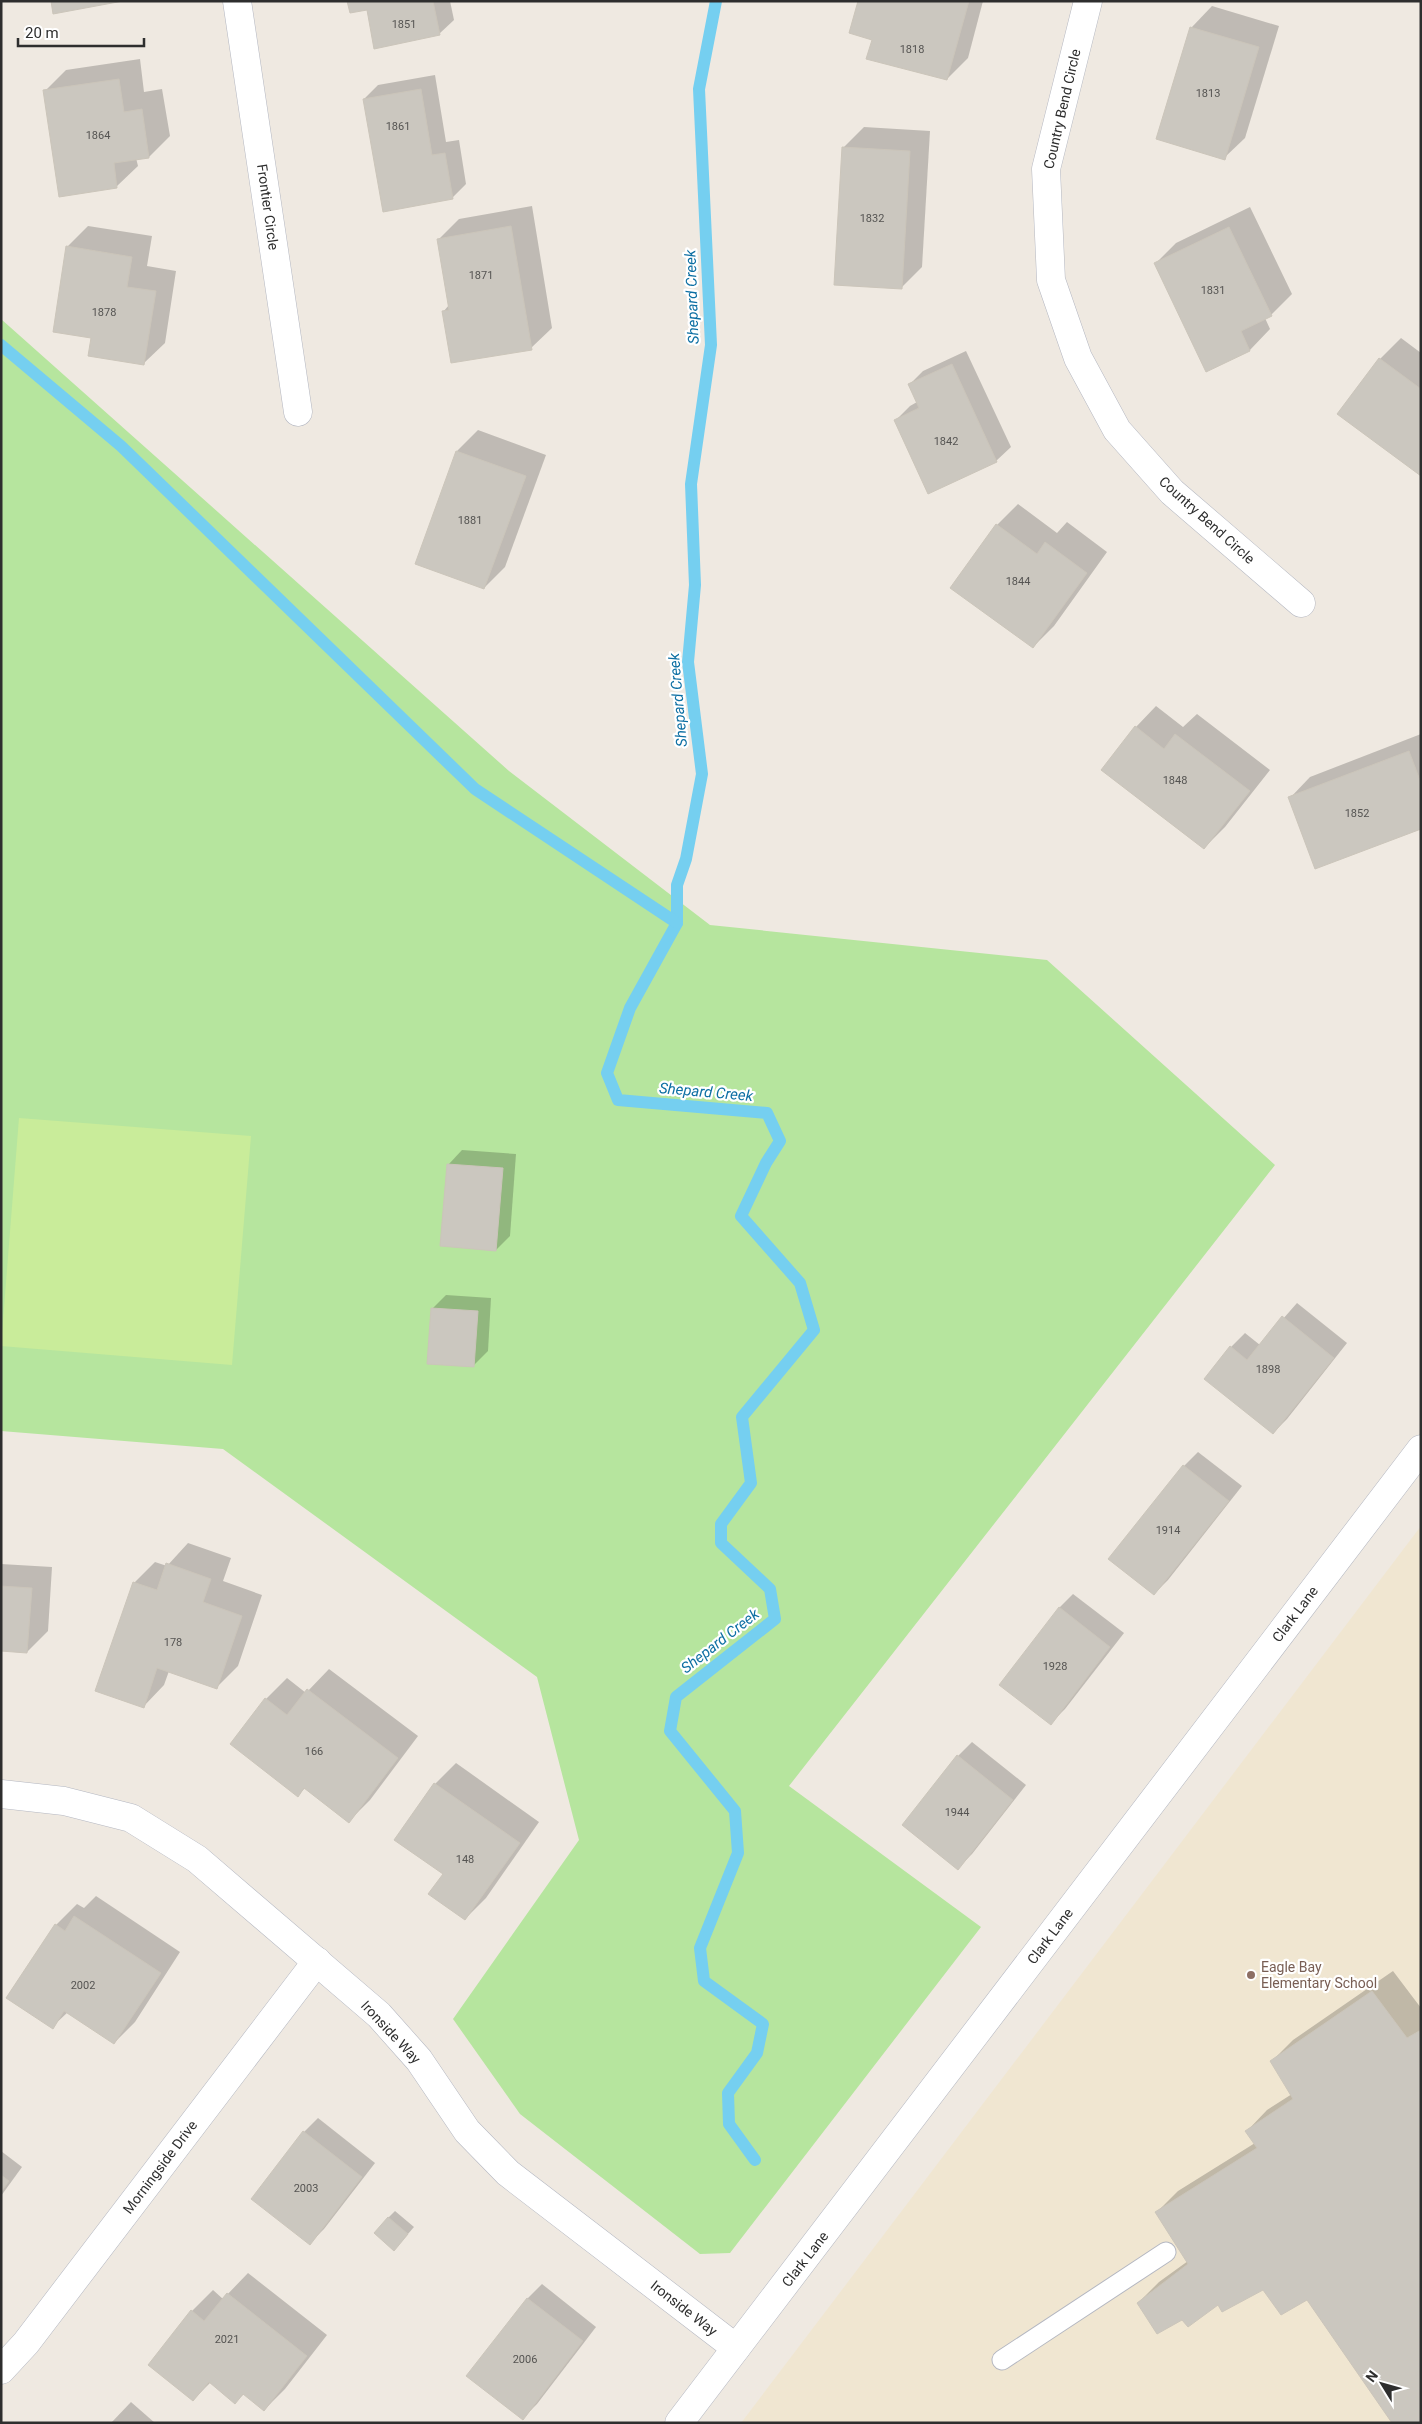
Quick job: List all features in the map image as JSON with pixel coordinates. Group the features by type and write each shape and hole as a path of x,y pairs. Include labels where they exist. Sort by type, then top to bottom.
{"street":[{"name":"Frontier Circle","path":"237,1 298,412"},
{"name":"Country Bend Circle","path":"1088,1 1046,169 1051,280 1078,358 1117,430 1172,492 1301,603"},
{"name":"Clark Lane","path":"679,2423 1421,1449"},
{"name":"Ironside Way","path":"1,1794 64,1801 132,1818 197,1859 379,2015 419,2060 467,2131 508,2173 736,2348"},
{"name":"Morningside Drive","path":"1,2370 26,2343 317,1961"}],"lane":[{"path":"1002,2360 1166,2252"}],"shaded area":[{"name":"Eagle Bay Elementary School","path":"1421,1526 1421,2423 741,2423"}],"green space":[{"path":"1,319 509,771 710,925 1047,960 1275,1165 789,1786 981,1927 730,2253 700,2254 520,2114 453,2019 579,1840 537,1677 223,1449 1,1431"},
{"path":"19,1118 251,1136 232,1365 1,1346"}],"building":[{"path":"51,1 123,1 53,14"},
{"path":"347,1 433,1 440,35 374,49 367,10 350,13"},
{"path":"858,1 969,1 947,80 866,59 872,40 849,33"},
{"path":"1190,27 1259,47 1225,160 1156,139"},
{"path":"119,79 124,112 142,109 149,158 114,163 117,188 59,197 43,90"},
{"path":"421,89 432,155 445,153 453,199 383,212 363,99"},
{"path":"842,147 910,151 902,289 834,285"},
{"path":"511,226 532,350 451,363 442,311 449,310 437,239"},
{"path":"1229,227 1272,316 1241,331 1250,351 1206,372 1154,263"},
{"path":"66,246 132,257 127,287 156,291 144,365 88,356 91,338 53,332"},
{"path":"1379,358 1421,389 1421,476 1337,414"},
{"path":"952,364 997,462 928,494 894,420 919,408 908,384"},
{"path":"456,451 526,476 484,589 415,564"},
{"path":"996,524 1037,554 1045,542 1087,573 1033,648 950,588"},
{"path":"1135,726 1164,749 1175,734 1250,791 1204,849 1101,770"},
{"path":"1409,751 1421,783 1421,829 1315,869 1288,797"},
{"path":"447,1164 503,1168 496,1251 440,1246"},
{"path":"431,1308 478,1311 474,1367 427,1364"},
{"path":"1282,1316 1334,1358 1273,1434 1204,1379 1230,1346 1247,1360"},
{"path":"1183,1465 1229,1501 1154,1595 1108,1559"},
{"path":"166,1563 211,1579 203,1602 242,1616 217,1689 157,1668 144,1708 95,1691 133,1582 157,1590"},
{"path":"1,1586 32,1588 27,1653 1,1651"},
{"path":"1059,1607 1110,1647 1051,1725 999,1685"},
{"path":"307,1689 398,1758 349,1823 304,1788 298,1797 230,1744 265,1698 287,1715"},
{"path":"957,1755 1013,1800 958,1870 902,1825"},
{"path":"434,1783 520,1843 465,1920 428,1894 443,1874 394,1840"},
{"path":"74,1916 161,1973 114,2044 64,2011 53,2029 6,1998 55,1924 65,1931"},
{"name":"Eagle Bay Elementary School","path":"1372,1991 1407,2038 1421,2030 1421,2423 1392,2423 1307,2300 1281,2315 1263,2290 1222,2312 1218,2305 1188,2327 1182,2320 1157,2334 1137,2303 1188,2264 1155,2212 1257,2148 1245,2131 1293,2099 1270,2061"},
{"path":"303,2131 362,2177 310,2245 251,2199"},
{"path":"1,2175 9,2181 1,2192"},
{"path":"388,2217 408,2234 394,2251 374,2233"},
{"path":"227,2293 307,2356 264,2411 243,2394 235,2404 209,2382 193,2401 148,2365 191,2310 204,2321"},
{"path":"527,2298 583,2341 523,2420 466,2376"}],"waterway":[{"name":"Shepard Creek","path":"716,1 699,89 711,345 691,484 695,585 688,662 702,774 686,859 677,885 677,923 630,1008 607,1073 618,1100 767,1113 780,1141 766,1163 741,1216 800,1283 814,1330 742,1417 751,1483 721,1524 721,1543 770,1589 775,1619 676,1697 670,1731 735,1811 738,1853 700,1948 704,1981 763,2024 757,2053 728,2093 729,2124 755,2160"},
{"path":"1,345 121,446 475,789 677,923"}],"place":[{"name":"Eagle Bay Elementary School","path":"1251,1975"}]}
